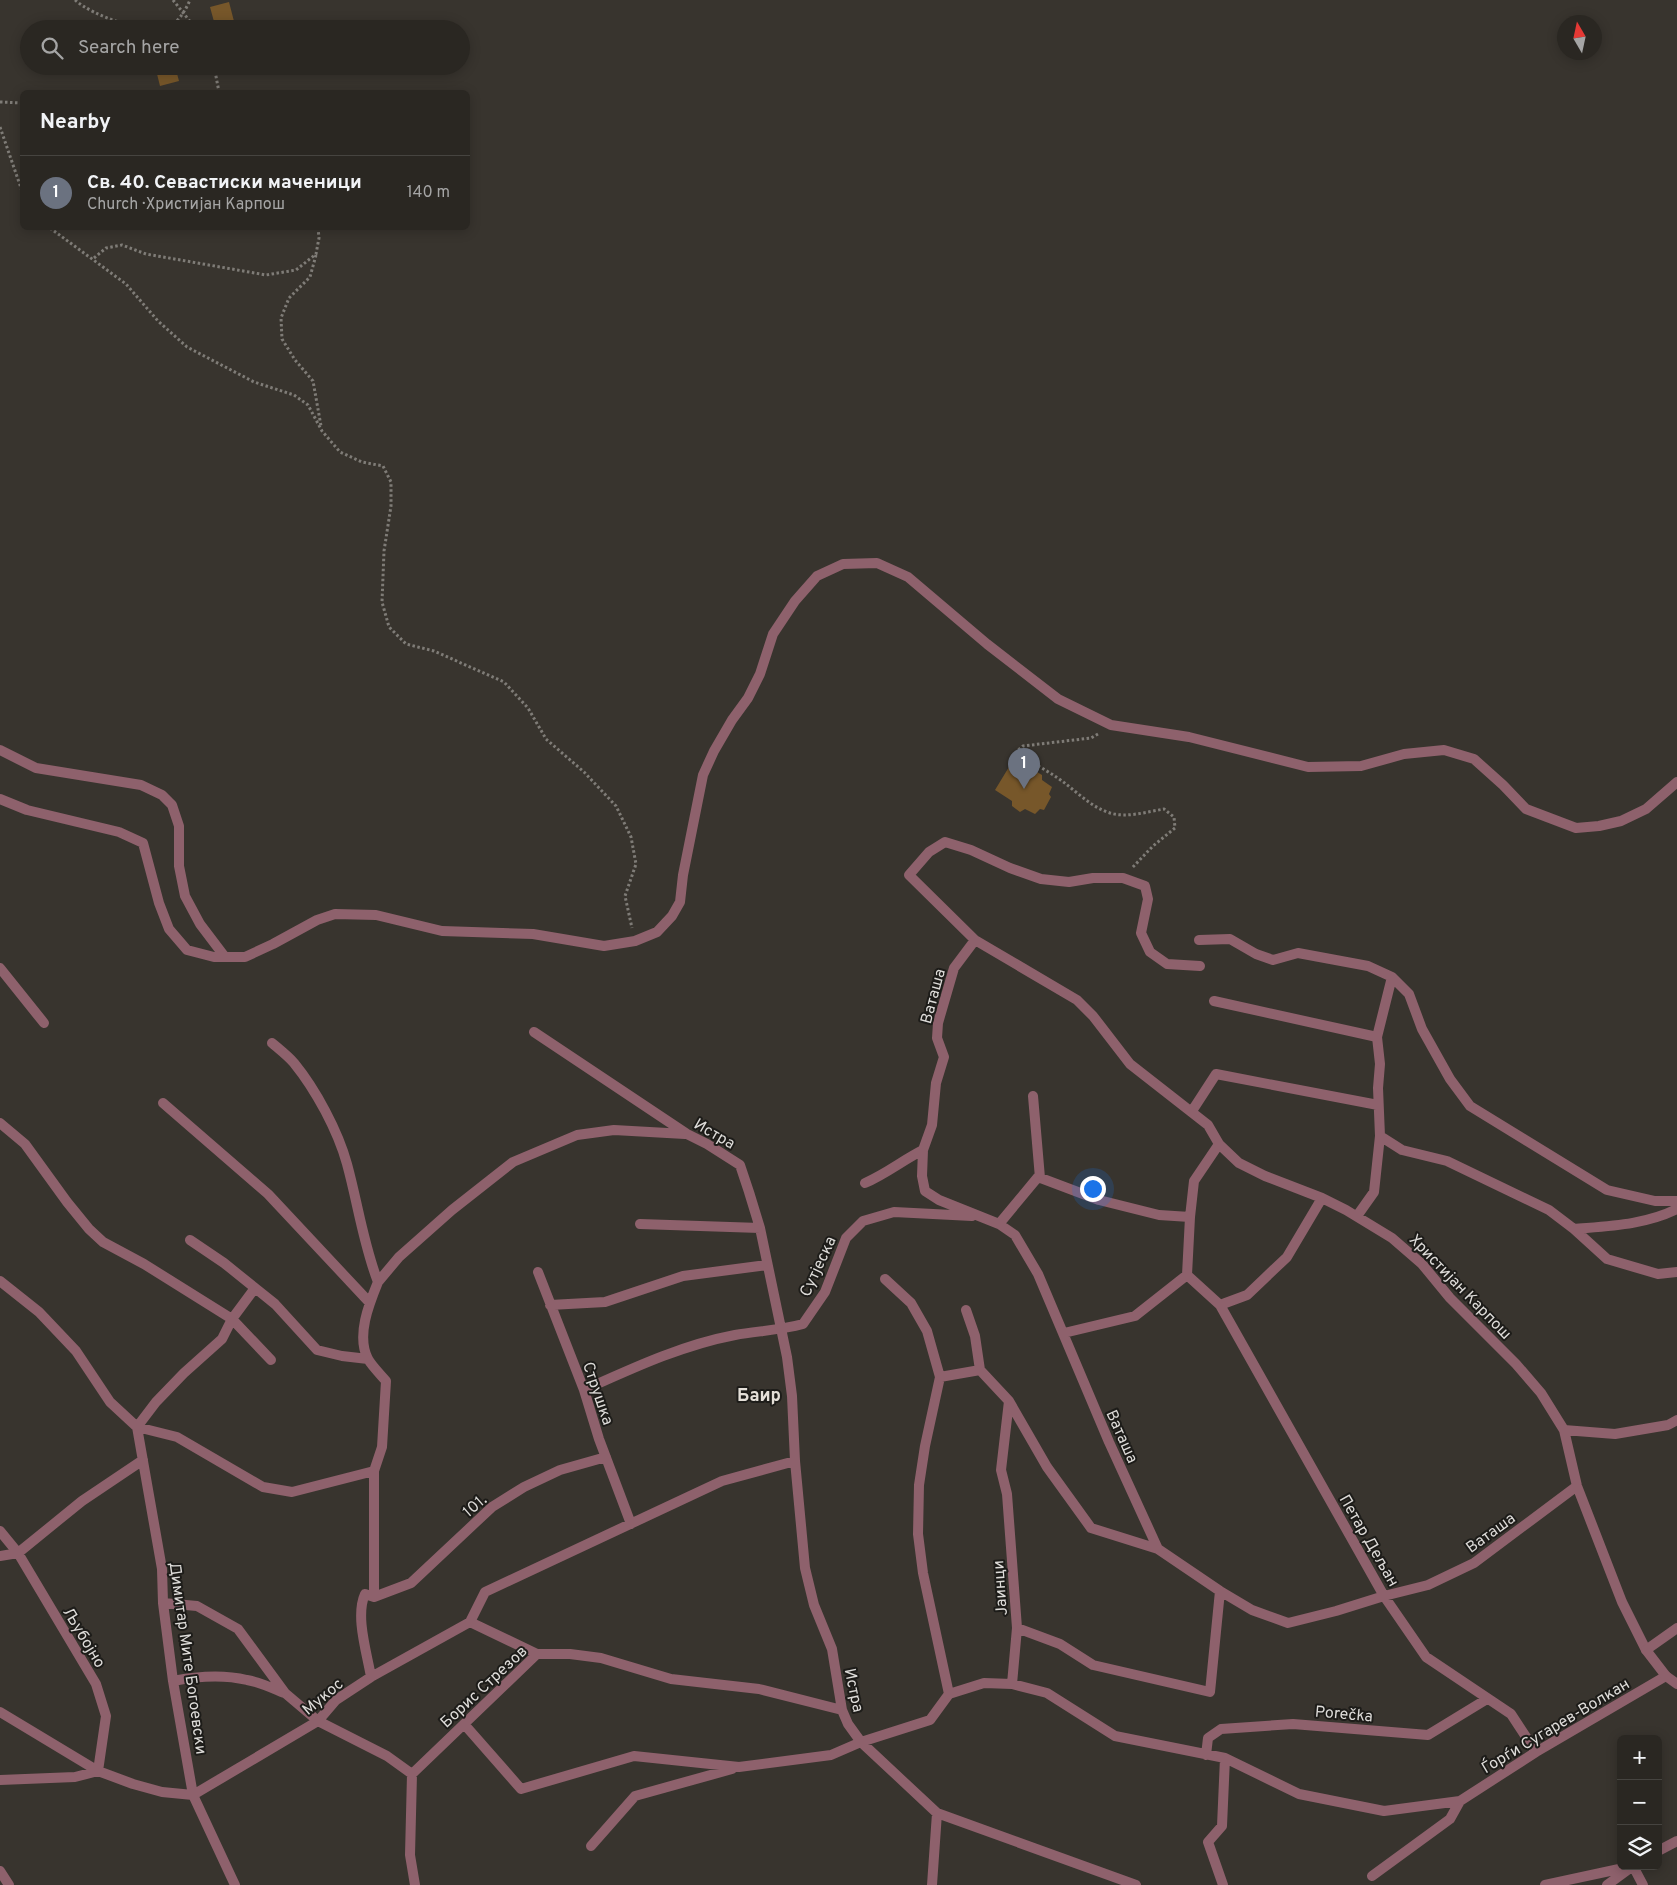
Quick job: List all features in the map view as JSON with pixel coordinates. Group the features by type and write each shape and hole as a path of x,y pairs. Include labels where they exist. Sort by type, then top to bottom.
{"street":[{"path":"0,799 27,810 119,832 143,843 159,903 170,929 187,950 214,957 245,957 317,920 335,914 376,914 442,931 533,934 604,946 635,941 657,932 672,916 680,902 683,875 703,775 714,751 732,720 748,698 760,674 773,634 795,601 817,576 843,564 877,563 908,577 987,644 1058,699 1110,725 1189,737 1308,767 1361,766 1404,754 1444,750 1474,759 1526,809 1576,828 1599,826 1621,821 1646,809 1677,782"},
{"path":"0,750 36,768 141,785 162,794 172,805 179,826 179,866 185,896 200,924 225,957"},
{"name":"Христијан Карпош","path":"1123,878 1093,878 1070,882 1041,879 1010,868 971,850 945,842 929,852 909,875 975,940 1077,1000 1093,1016 1130,1064 1208,1125 1219,1144 1239,1164 1322,1198 1357,1216 1392,1238 1422,1264 1450,1298 1516,1364 1541,1393 1564,1430 1577,1486 1622,1602 1646,1650 1666,1676 1677,1684"},
{"path":"1123,878 1145,886 1148,899 1141,933 1150,952 1167,964 1200,966"},
{"path":"1199,940 1230,939 1256,954 1272,960 1298,953 1368,966 1392,977 1409,994 1422,1029 1450,1079 1470,1106 1607,1190 1655,1201 1677,1201"},
{"name":"Ваташа","path":"975,940 954,968 938,1024 937,1038 944,1057 936,1083 932,1125 923,1150 922,1176 925,1191 939,1200 999,1224 1015,1235 1038,1274 1109,1442 1158,1549 1252,1610 1288,1623 1336,1612 1384,1596 1428,1585 1474,1563 1577,1486"},
{"path":"0,968 44,1023"},
{"path":"1357,1216 1374,1192 1380,1136 1378,1105 1380,1064 1377,1036 1392,977"},
{"path":"1214,1001 1377,1036"},
{"name":"Истра","path":"534,1032 687,1134 740,1165 760,1228 788,1357 805,1568 814,1605 832,1649 842,1710 848,1724 861,1742 937,1813 1136,1885"},
{"path":"272,1043 298,1069 333,1126 347,1163 368,1257 378,1282"},
{"path":"1192,1111 1216,1074 1378,1105"},
{"path":"1033,1096 1040,1178"},
{"path":"163,1103 268,1194 370,1303"},
{"path":"0,1123 25,1144 67,1202 89,1229 103,1242 144,1264 232,1319 271,1360"},
{"path":"371,1677 361,1616 361,1604 365,1594 374,1597 374,1471 382,1447 386,1380 368,1359 363,1341 370,1303 378,1282 399,1257 452,1210 513,1162 577,1135 614,1130 687,1134"},
{"path":"1380,1136 1402,1150 1447,1161 1549,1210 1574,1229 1607,1259 1658,1274 1677,1272"},
{"path":"1064,1333 1135,1316 1187,1275 1194,1181 1219,1144"},
{"path":"865,1183 883,1175 906,1158 923,1150"},
{"path":"999,1224 1038,1177 1099,1200 1159,1215 1190,1217"},
{"path":"1220,1305 1247,1295 1287,1257 1322,1198"},
{"path":"1574,1229 1633,1224 1668,1214 1677,1209"},
{"name":"Сутјеска","path":"782,1329 803,1324 825,1292 846,1238 863,1221 894,1212 980,1217"},
{"path":"640,1224 760,1228"},
{"path":"190,1240 224,1263 275,1304 317,1350 342,1356 368,1359"},
{"path":"550,1305 605,1302 683,1276 767,1266"},
{"name":"Струшка","path":"538,1272 584,1390 599,1439 632,1524"},
{"name":"Петар Дељан","path":"1187,1275 1220,1305 1384,1596 1426,1658 1511,1714 1536,1752"},
{"path":"591,1846 635,1796 739,1767 831,1756 861,1742 930,1720 949,1694 923,1573 918,1534 919,1484 940,1377 927,1331 910,1303 885,1279"},
{"path":"0,1280 39,1312 76,1352 110,1402 137,1427 177,1437 263,1487 292,1492 374,1471"},
{"path":"137,1427 156,1402 184,1373 222,1339 232,1319 254,1288"},
{"path":"966,1310 975,1336 980,1370 1009,1401 1047,1467 1091,1528 1158,1549"},
{"path":"584,1390 662,1355 735,1335 782,1329"},
{"path":"940,1377 980,1370"},
{"name":"Јаинци","path":"1009,1401 1001,1470 1007,1494 1017,1628 1060,1644 1093,1665 1210,1692 1220,1591"},
{"path":"1564,1430 1615,1434 1668,1425 1677,1420"},
{"name":"Димитар Мите Богоевски","path":"137,1427 162,1569 163,1603 173,1682 194,1795 235,1885"},
{"name":"101.","path":"374,1597 411,1583 492,1507 524,1487 560,1470 606,1457"},
{"path":"0,1556 18,1553 82,1501 143,1460"},
{"path":"537,1654 470,1622 485,1592 722,1481 795,1461"},
{"name":"Љубојно","path":"0,1531 18,1553 96,1684 106,1716 98,1771"},
{"path":"163,1603 197,1606 238,1629 285,1693 318,1721 387,1756 412,1774 410,1856 415,1885"},
{"name":"Мукос","path":"194,1795 318,1721 336,1700 371,1677 470,1622"},
{"path":"1012,1684 1017,1628"},
{"path":"1646,1650 1677,1628"},
{"name":"Борис Стрезов","path":"412,1774 537,1654 570,1654 601,1658 671,1679 759,1688 842,1710"},
{"path":"173,1682 195,1677 215,1676 247,1680 285,1693"},
{"name":"Ѓорѓи Сугарев-Волкан","path":"949,1694 984,1683 1012,1684 1047,1693 1116,1736 1225,1758 1299,1794 1384,1811 1460,1801 1536,1752 1666,1676"},
{"name":"Porečka","path":"1206,1754 1208,1738 1221,1729 1294,1724 1428,1735 1487,1699"},
{"path":"0,1712 98,1771 162,1792 194,1795"},
{"path":"464,1724 521,1789 634,1756 739,1767"},
{"path":"1223,1885 1208,1842 1222,1826 1225,1758"},
{"path":"0,1780 75,1777 98,1771"},
{"name":"Ѓорѓи Сугарев-Волкан","path":"1372,1876 1450,1819 1460,1801"},
{"path":"932,1885 937,1813"},
{"path":"1662,1849 1677,1841"},
{"path":"1545,1885 1617,1869"},
{"path":"1607,1885 1628,1870"},
{"path":"1635,1870 1643,1885"},
{"path":"0,1871 9,1885"}],"path":[{"path":"75,0 82,6 113,20"},
{"path":"173,0 189,20"},
{"path":"176,20 184,13 190,0"},
{"path":"215,75 218,90"},
{"path":"0,102 20,103"},
{"path":"0,127 20,186"},
{"path":"53,230 94,258 126,284 158,321 187,347 254,382 294,395 308,405 322,431 340,452 362,462 383,466 391,482 391,506 384,551 382,602 389,627 406,644 434,651 504,682 528,708 546,739 584,772 616,806 631,837 636,864 625,896 635,941"},
{"path":"318,230 320,238 310,277 289,298 281,318 282,339 295,360 313,381 322,431"},
{"path":"94,258 106,248 122,245 146,254 266,275 296,270 316,254"},
{"path":"1110,725 1091,738 1022,746 1017,750 1027,760 1062,781 1082,798 1111,813 1137,814 1164,810 1174,817 1175,828 1153,846 1123,878"}],"building":[{"path":"229,2 234,20 214,20 210,7"},
{"path":"157,75 177,75 179,81 160,86"},
{"path":"1012,762 1030,772 1034,770 1042,775 1042,780 1052,787 1049,794 1051,797 1044,810 1040,809 1035,814 1025,809 1020,812 1012,806 1012,801 995,790"}],"place":[{"name":"Св. 40. Севастиски маченици","path":"1024,789"}],"district":[{"name":"Баир","path":"759,1395"}]}
